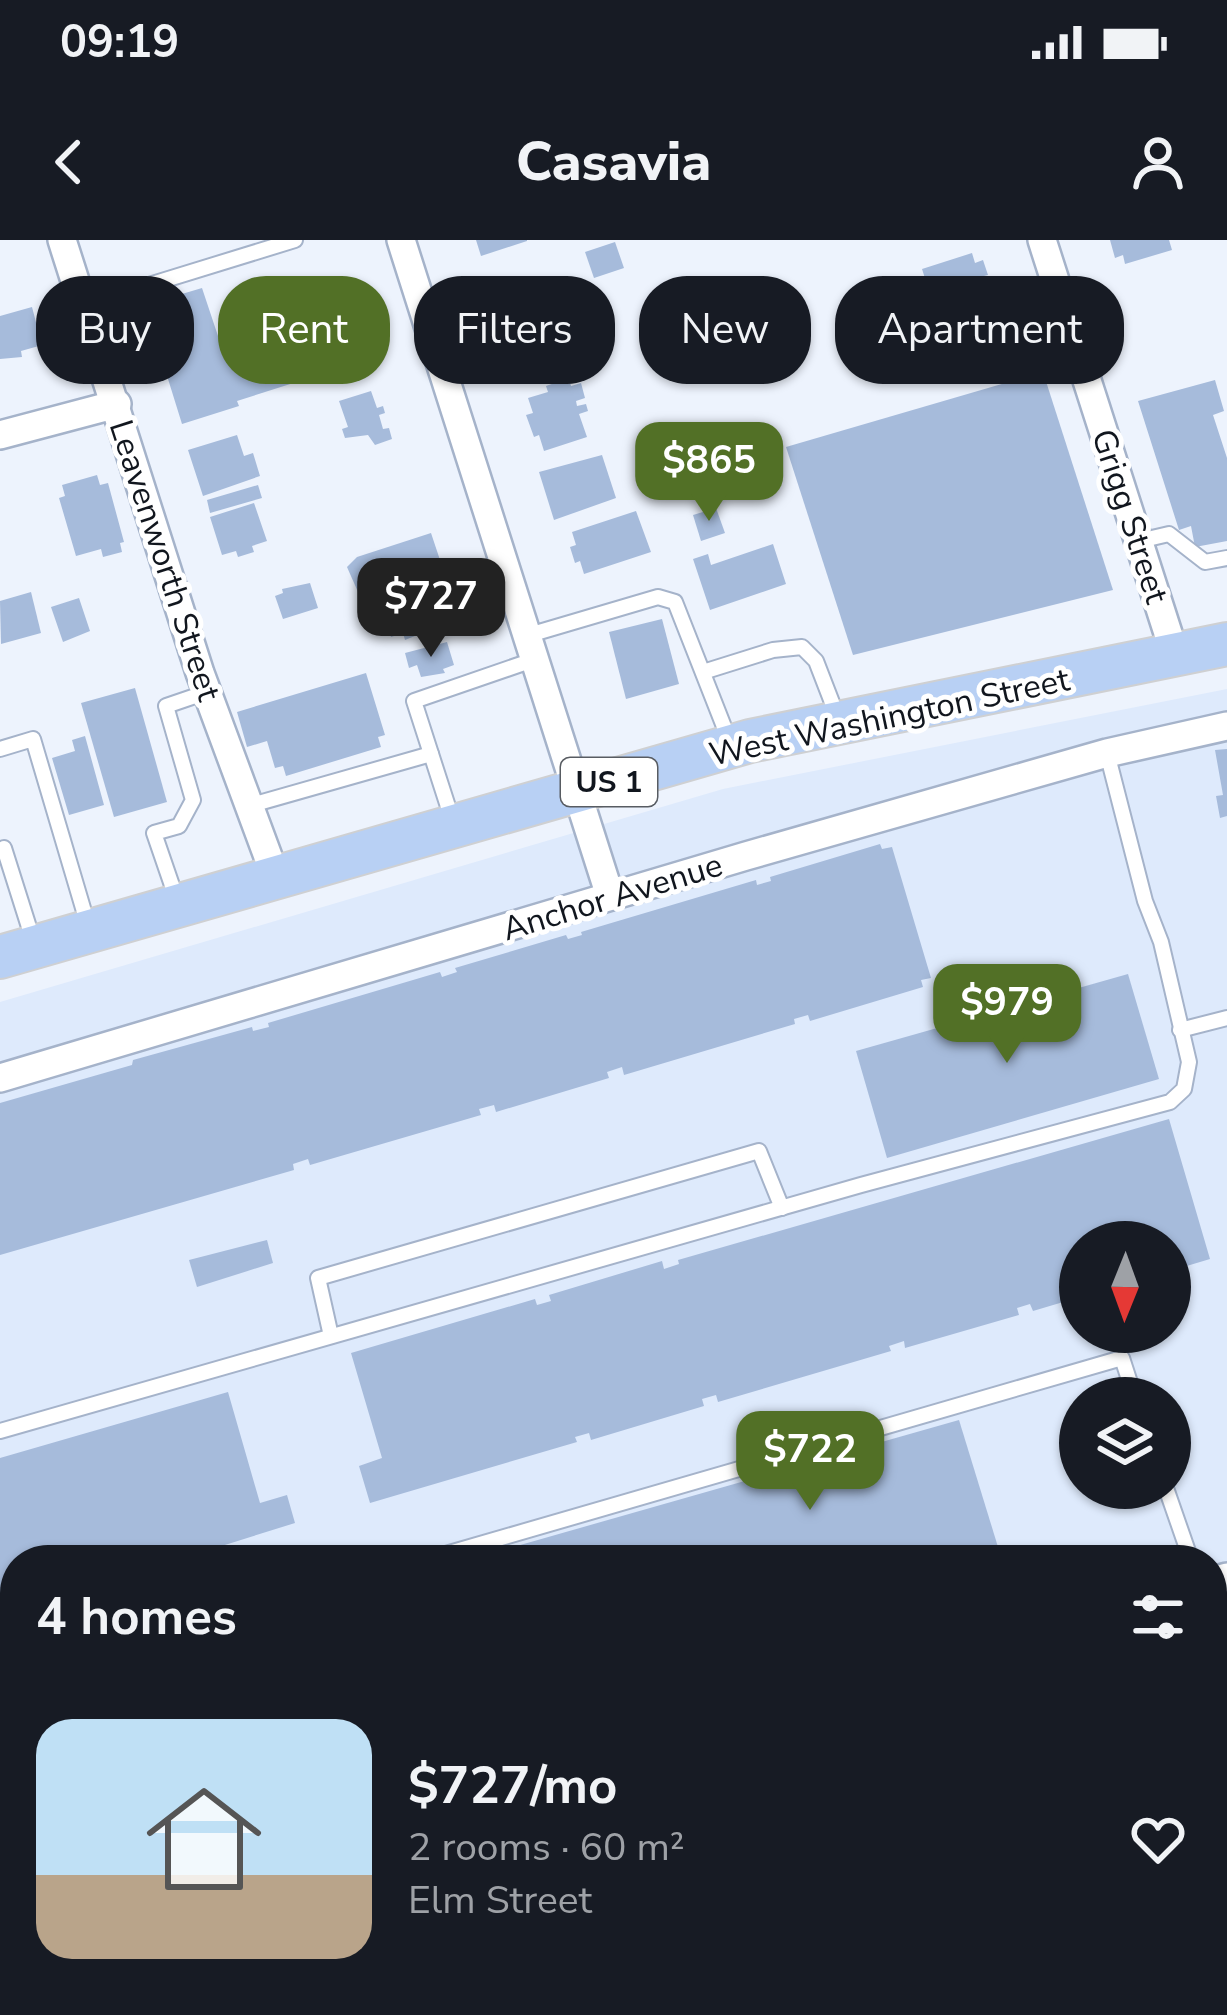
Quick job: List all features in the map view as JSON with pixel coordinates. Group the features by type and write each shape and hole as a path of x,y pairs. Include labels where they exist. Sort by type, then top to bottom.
{"main road":[{"name":"West Washington Street","path":"18,952 731,747 1227,644"}],"street":[{"name":"Leavenworth Street","path":"62,240 207,692 276,878"},
{"path":"400,240 610,896"},
{"name":"Grigg Street","path":"1042,240 1175,655"},
{"path":"0,435 117,404"},
{"name":"Anchor Avenue","path":"0,1078 1107,753 1227,726"}],"lane":[{"path":"178,276 295,240"},
{"path":"1139,542 1169,534 1205,562 1227,558"},
{"path":"454,827 414,701 658,597 675,602 731,747"},
{"path":"703,672 772,650 802,647 817,662 840,723"},
{"path":"179,905 154,833 179,826 193,800 166,706 207,692"},
{"path":"0,748 32,739 90,930"},
{"path":"0,1431 1170,1102 1184,1089 1189,1074 1162,942 1145,901 1107,753"},
{"path":"248,806 431,754"},
{"path":"4,848 18,952"},
{"path":"1180,1030 1227,1018"},
{"path":"331,1336 318,1278 759,1151 782,1208"},
{"path":"476,1545 1122,1358 1128,1377"},
{"path":"1173,1509 1186,1545"}],"shaded area":[{"path":"1227,689 1227,1545 0,1545 0,1002 723,789"}],"building":[{"path":"476,240 527,240 527,241 481,256"},
{"path":"1110,240 1169,240 1172,250 1125,264 1123,255 1115,258"},
{"path":"615,242 624,268 593,276 585,252"},
{"path":"972,253 975,263 983,260 988,275 924,276 922,269"},
{"path":"202,288 218,336 218,384 291,384 182,424 170,384 194,384 194,290"},
{"path":"32,307 36,347 21,351 22,357 0,359 0,316"},
{"path":"1215,380 1224,411 1213,415 1227,458 1227,541 1195,547 1191,526 1179,530 1138,401"},
{"path":"581,384 585,398 576,401 577,406 586,404 588,411 579,414 587,437 544,451 526,415 533,413 528,398 548,392 546,386"},
{"path":"1002,384 1047,384 1113,590 853,655 786,447"},
{"path":"371,391 377,408 383,406 385,413 379,415 392,439 375,445 368,435 345,438 342,429 348,427 339,401"},
{"path":"237,435 244,456 253,453 260,476 203,496 188,450"},
{"path":"602,455 616,498 554,520 539,472"},
{"path":"97,475 100,485 108,483 124,542 120,543 122,552 103,557 101,549 76,556 59,498 65,496 62,485"},
{"path":"258,485 262,498 210,513 207,500"},
{"path":"254,503 267,541 238,557 236,551 222,555 210,517"},
{"path":"716,508 725,533 701,541 693,515"},
{"path":"636,511 651,552 584,574 570,547 576,545 572,532"},
{"path":"431,533 442,566 358,592 347,567 357,557"},
{"path":"773,544 786,584 710,610 693,559 708,554 711,565"},
{"path":"444,580 457,619 405,640 403,633 391,637 389,630 381,632 376,618 382,615 379,607 392,603 389,596"},
{"path":"310,583 318,608 283,619 275,596 282,589"},
{"path":"31,592 41,633 1,644 0,601"},
{"path":"79,598 90,631 63,642 51,607"},
{"path":"662,619 679,684 626,699 609,632"},
{"path":"447,642 454,665 443,669 445,673 421,677 417,665 409,668 405,653"},
{"path":"366,673 385,735 378,737 381,747 286,776 283,766 275,768 267,741 247,747 237,712"},
{"path":"135,688 167,802 114,817 81,703"},
{"path":"85,736 104,805 69,815 52,758 75,751 72,740"},
{"path":"1227,749 1227,816 1220,818 1216,796 1223,795 1215,750"},
{"path":"880,844 882,849 892,847 931,978 921,980 923,987 810,1021 808,1015 794,1019 795,1024 624,1075 622,1067 607,1072 609,1078 496,1112 494,1105 479,1109 481,1115 310,1165 308,1159 293,1164 294,1170 0,1255 0,1103 132,1065 133,1060 252,1027 253,1031 269,1027 268,1023 440,972 442,977 457,972 455,968 566,935 568,939 582,935 756,880 757,885 771,881 770,877"},
{"path":"1128,974 1159,1079 887,1158 856,1051"},
{"path":"1169,1119 1210,1259 1191,1265 1191,1221 1059,1221 1059,1303 1033,1311 1030,1304 1017,1308 1019,1315 905,1348 904,1341 889,1346 891,1351 718,1402 716,1395 702,1399 704,1406 591,1440 589,1433 575,1437 577,1442 370,1503 359,1466 382,1458 351,1353 535,1299 537,1305 551,1301 549,1295 662,1261 664,1269 679,1264 678,1260"},
{"path":"267,1240 273,1263 197,1287 189,1260"},
{"path":"228,1392 260,1503 287,1495 295,1523 225,1545 0,1545 0,1458"},
{"path":"959,1420 997,1545 520,1545"}]}
